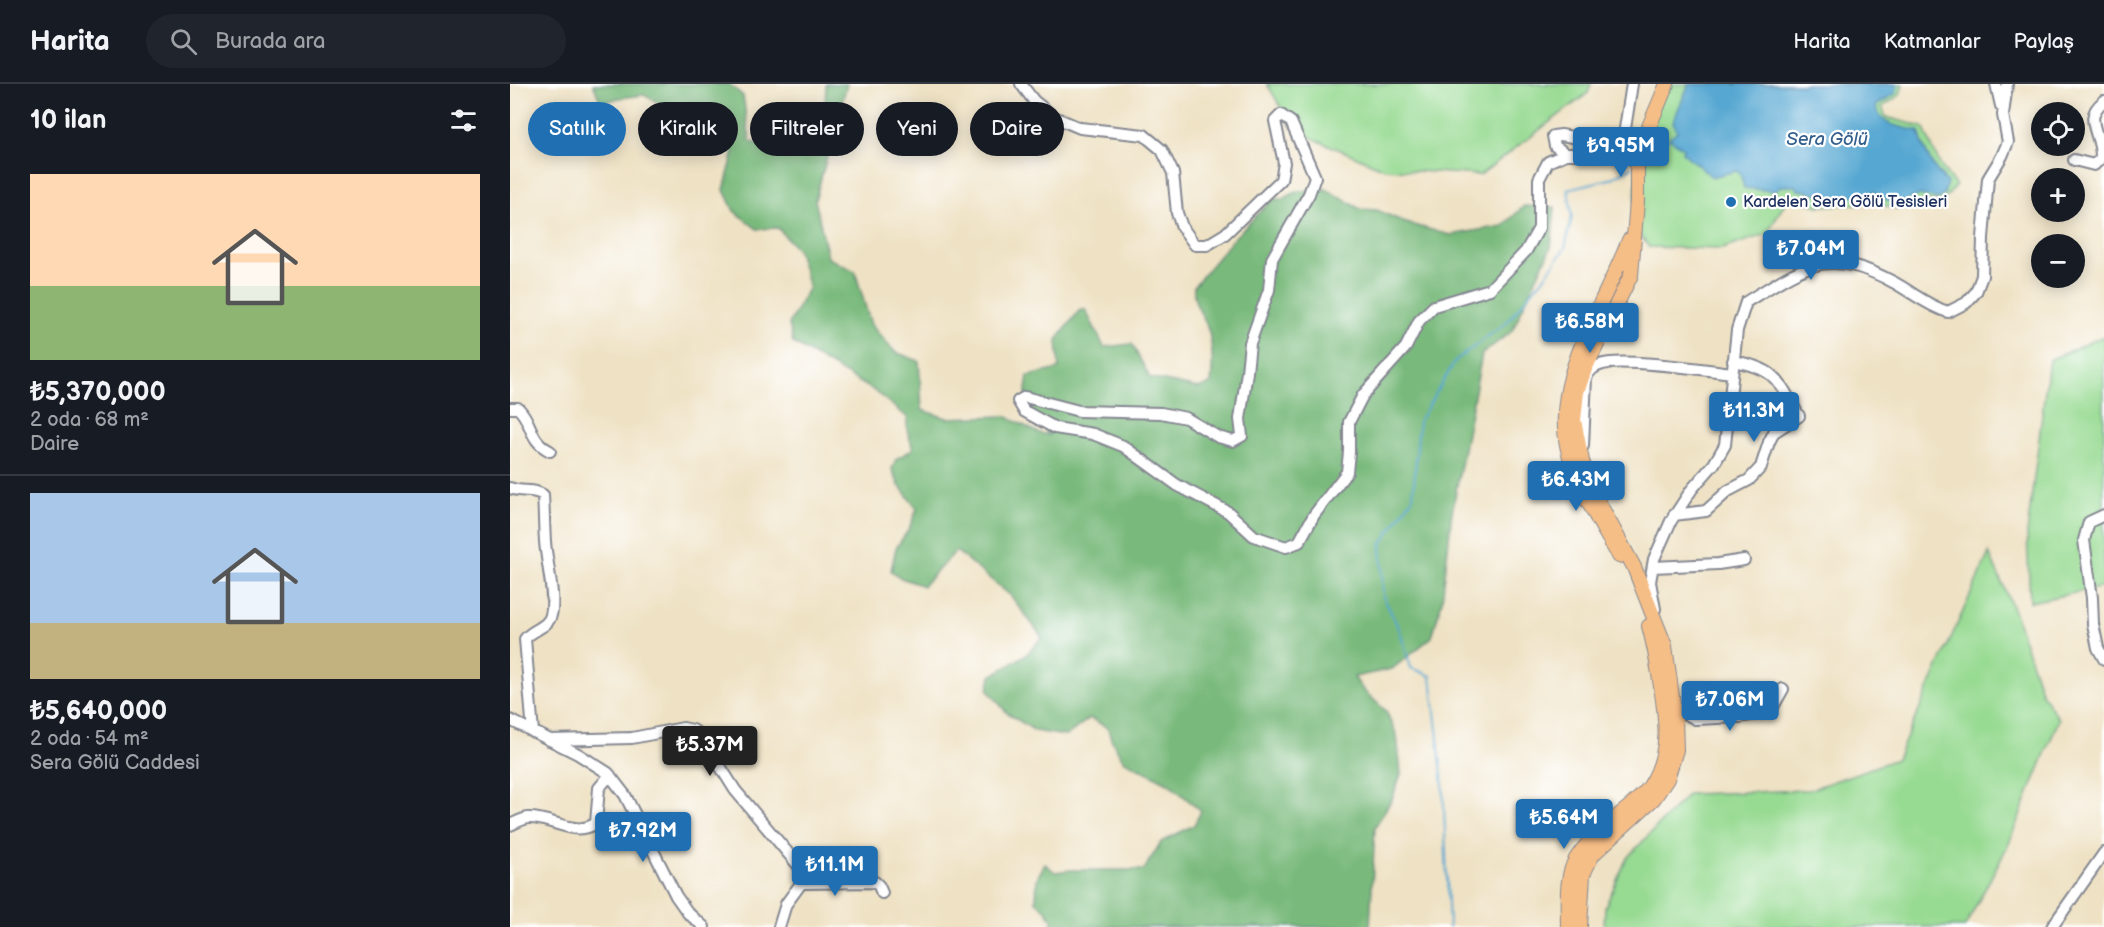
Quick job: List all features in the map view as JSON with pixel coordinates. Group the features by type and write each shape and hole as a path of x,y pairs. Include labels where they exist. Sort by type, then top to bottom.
{"main road":[{"path":"1580,927 1583,874 1593,854 1654,798 1667,779 1676,750 1669,704 1665,646 1634,567 1593,492 1582,461 1574,420 1577,392 1585,369 1631,274 1637,201 1636,155 1667,84"},
{"path":"1568,927 1569,884 1575,860 1599,831 1649,788 1659,769 1665,743 1666,713 1669,704 1645,613 1625,566 1582,491 1569,456 1564,412 1572,374 1586,334 1618,268 1634,227"}],"street":[{"path":"1621,153 1632,84"},
{"path":"1653,641 1657,624 1650,582 1654,559 1674,515 1692,489 1714,464 1725,445 1737,330 1746,302 1811,265 1836,261 1863,267 1897,284 1920,300 1948,312 1966,303 1976,292 1982,276 1988,179 2002,156 2007,142 1996,84"},
{"path":"2003,115 2007,84"},
{"path":"1027,86 1034,101 1054,117 1080,128 1144,135 1162,150 1173,173 1177,213 1182,227 1195,245 1207,246 1225,234 1281,180 1284,163 1275,121 1281,115 1291,122 1315,177 1309,194 1272,259 1269,290 1250,343 1248,372 1240,419 1242,436 1233,441 1218,436 1186,418 1161,413 1078,411 1025,397 1018,401 1024,411 1055,428 1093,434 1123,446 1177,484 1228,512 1254,536 1286,547 1299,542 1314,515 1347,472 1349,422 1363,395 1406,347 1419,321 1434,306 1490,290 1526,251 1539,228 1539,179 1548,162 1566,154 1621,153 1642,141"},
{"path":"2074,160 2094,165 2101,158 2100,143 2093,119 2094,110 2104,100"},
{"path":"1566,154 1555,146 1553,136 1578,138"},
{"path":"1674,515 1706,511 1728,491 1749,480 1761,466 1774,432 1799,416 1781,386 1770,373 1754,365 1733,361"},
{"path":"1582,491 1586,377 1591,369 1607,363 1636,363 1732,373"},
{"path":"510,408 518,408 523,412 536,442 550,451"},
{"path":"510,488 519,492 536,490 543,495 545,542 552,600 551,616 544,626 530,633 525,639 533,732"},
{"path":"2104,515 2089,522 2084,540 2093,624 2098,648 2104,658"},
{"path":"1653,567 1718,564 1744,560"},
{"path":"1669,704 1695,719 1739,717 1763,713 1774,705 1783,689"},
{"path":"510,721 578,754 610,775 625,795 676,896 697,925"},
{"path":"549,740 632,738 683,728 693,730 700,736 735,790 803,871 805,878 786,904 779,927"},
{"path":"510,825 526,818 548,820 579,830 588,830 596,824 599,788 610,775"},
{"path":"2052,927 2104,853"},
{"path":"802,883 875,882 882,893"}],"green space":[{"path":"593,84 729,84 743,96 750,156 827,156 815,200 828,258 855,271 871,325 895,352 919,361 922,410 947,418 1005,416 1039,433 1049,435 1027,407 1028,376 1059,369 1057,340 1079,311 1085,309 1104,347 1132,344 1150,378 1198,388 1211,384 1210,340 1207,326 1196,302 1194,286 1235,237 1273,199 1283,199 1298,191 1326,189 1360,209 1377,210 1406,223 1450,235 1503,226 1524,206 1555,207 1551,247 1512,331 1482,354 1452,512 1442,601 1432,637 1392,669 1354,677 1363,690 1386,711 1397,736 1401,774 1392,799 1375,827 1370,927 1049,927 1053,921 1047,911 1036,902 1037,878 1045,864 1055,872 1144,870 1161,842 1194,825 1201,811 1168,783 1123,760 1111,739 1108,728 1090,718 1066,736 1035,731 1007,713 988,690 991,676 1027,654 1042,637 1011,596 956,551 923,586 901,578 891,571 896,548 909,529 917,509 899,485 892,469 896,459 913,449 907,430 907,417 873,390 793,343 789,324 809,287 798,251 778,228 757,229 734,211 724,190 733,156 738,156 738,102 657,102 644,95 601,102"},
{"path":"826,84 847,84 842,102 825,102"},
{"path":"1267,84 1591,84 1588,93 1480,175 1385,169 1295,131"},
{"name":"Sera Gölü","path":"1667,84 1903,84 1900,95 1882,107 1886,117 1923,127 1941,166 1956,186 1943,201 1923,201 1896,209 1877,203 1818,206 1789,196 1767,234 1722,249 1649,247 1634,227 1637,155"},
{"path":"2104,336 2104,587 2030,602 2027,533 2049,360"},
{"path":"1989,553 2014,611 2042,694 2059,719 2008,845 1965,927 1604,927 1605,907 1627,858 1688,794 1809,790 1897,759"}],"water":[{"name":"Sera Gölü","path":"1689,84 1898,84 1896,93 1876,106 1878,113 1881,118 1892,125 1919,131 1929,159 1947,182 1944,195 1938,199 1920,195 1899,204 1874,192 1836,198 1798,190 1796,186 1781,186 1774,191 1744,188 1740,173 1736,171 1712,177 1682,152 1683,148 1669,138 1677,131 1673,122"}],"waterway":[{"path":"1642,162 1656,154 1669,138"},
{"path":"1449,927 1443,784 1431,676 1411,668 1400,631 1383,596 1381,545 1413,497 1419,421 1456,360 1506,323 1565,248 1572,216 1568,189 1610,179 1632,167"}],"place":[{"name":"Kardelen Sera Gölü Tesisleri","path":"1731,202"}]}
